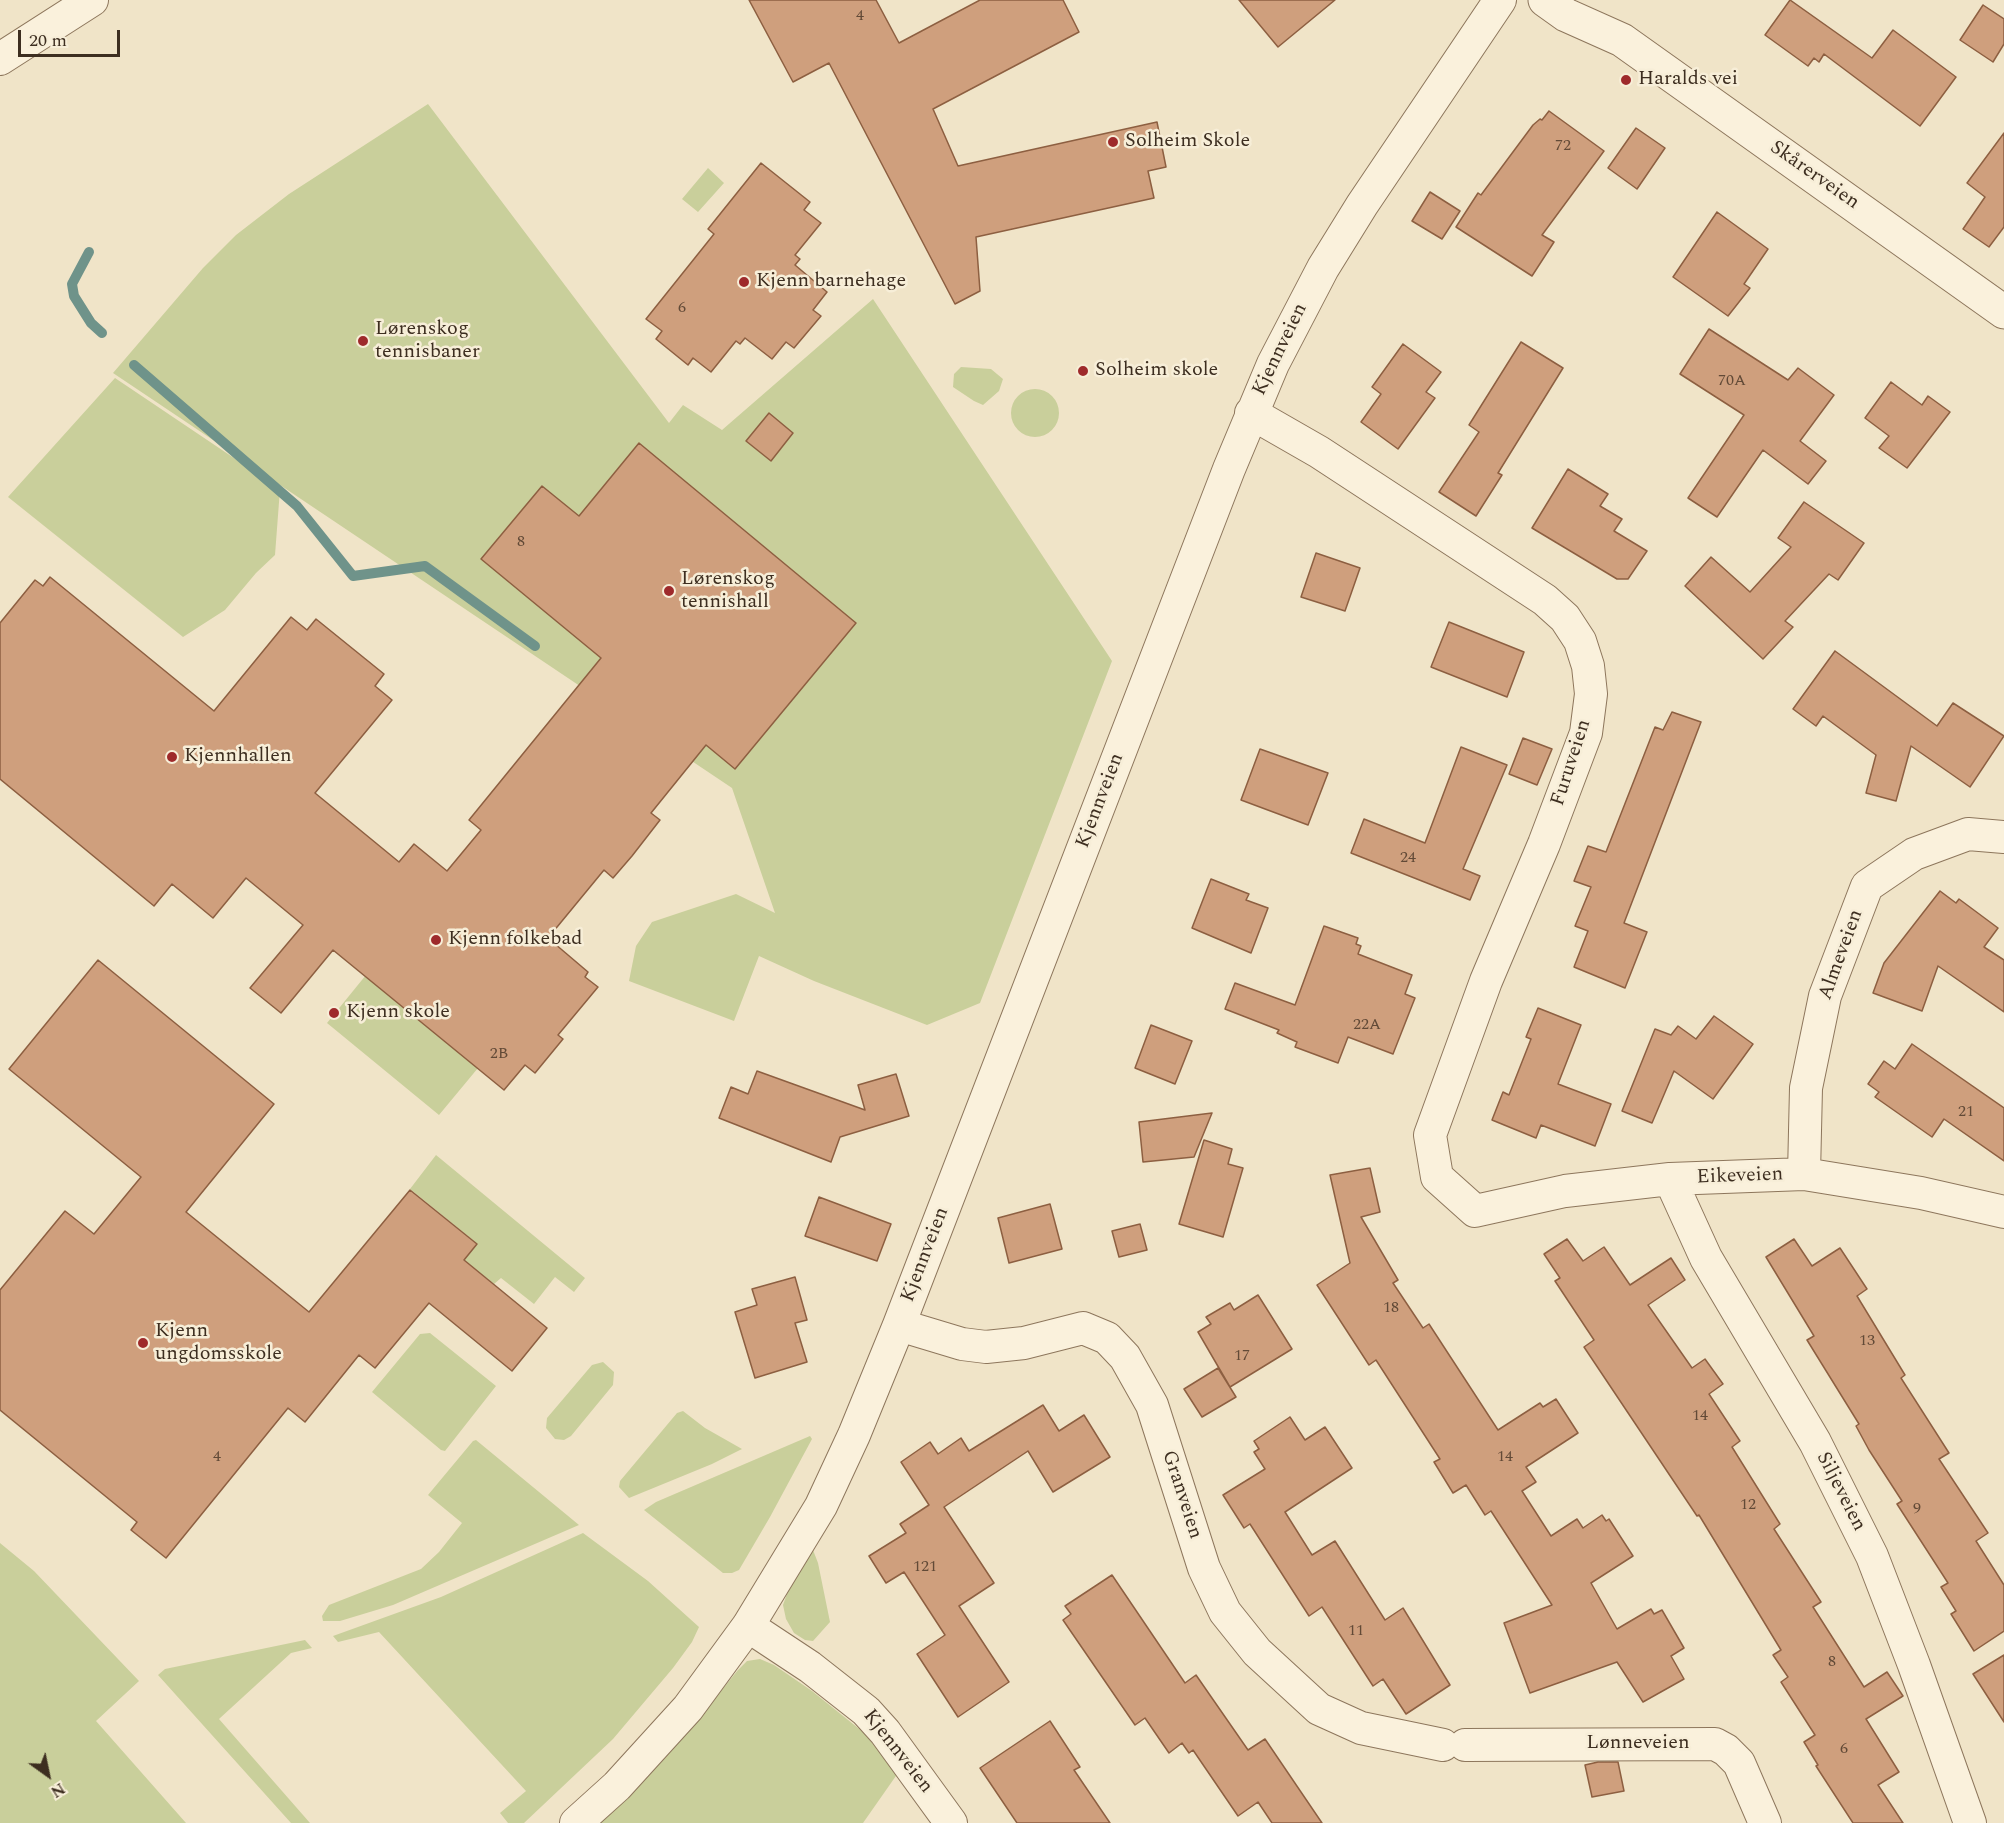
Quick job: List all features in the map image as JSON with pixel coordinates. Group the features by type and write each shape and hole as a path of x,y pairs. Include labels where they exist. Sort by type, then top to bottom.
{"street":[{"path":"0,59 92,0"},
{"name":"Kjennveien","path":"576,1823 617,1786 687,1708 748,1626 826,1496 855,1435 899,1326 1251,413 1294,321 1323,268 1500,0"},
{"name":"Skårerveien","path":"1545,0 1566,15 1622,40 2004,312"},
{"name":"Skårerveien","path":"1587,0 1622,40"},
{"name":"Furuveien","path":"1251,413 1319,453 1545,600 1570,625 1580,641 1588,666 1591,694 1586,733 1486,981 1430,1135 1437,1177 1475,1211"},
{"name":"Almeveien","path":"1804,1174 1806,1088 1825,996 1867,886 1914,854 1968,834 2004,837"},
{"name":"Eikeveien","path":"1475,1211 1565,1191 1670,1179 1804,1174 1921,1193 2004,1212"},
{"name":"Siljeveien","path":"1670,1179 1706,1258 1815,1442 1872,1556 1914,1665 1970,1823"},
{"name":"Granveien","path":"899,1326 962,1344 986,1347 1024,1343 1083,1328 1107,1338 1125,1357 1152,1405 1204,1568 1225,1611 1257,1652 1319,1709 1361,1728 1454,1745"},
{"name":"Kjennveien","path":"748,1626 810,1667 866,1711 885,1732 951,1823"},
{"name":"Lønneveien","path":"1454,1745 1715,1744 1726,1750 1739,1763 1765,1823"}],"green space":[{"path":"428,104 669,423 683,405 722,430 873,299 1112,661 980,1003 927,1025 814,981 759,956 734,1021 629,981 636,946 652,922 736,894 775,913 732,788 113,373 203,268 236,235 289,194"},
{"path":"708,168 724,183 698,212 682,199"},
{"path":"961,367 991,369 1003,379 999,391 983,405 974,401 953,387 954,374"},
{"path":"115,378 280,489 275,555 256,573 225,610 183,637 8,497"},
{"path":"1030,389 1040,389 1055,399 1059,413 1058,422 1049,433 1040,437 1030,437 1015,427 1011,418 1011,408 1021,393"},
{"path":"366,975 478,1068 439,1115 327,1023"},
{"path":"436,1155 585,1278 574,1292 555,1277 534,1304 501,1278 494,1284 461,1258 474,1241 410,1189"},
{"path":"430,1333 496,1386 445,1451 372,1392 420,1334"},
{"path":"603,1362 614,1372 613,1385 571,1436 564,1440 555,1439 546,1428 547,1418 592,1365"},
{"path":"683,1411 705,1428 742,1449 712,1464 629,1498 619,1487 620,1481 677,1413"},
{"path":"810,1436 812,1439 739,1570 723,1573 644,1510 656,1502"},
{"path":"476,1440 579,1525 393,1605 340,1621 323,1621 322,1616 329,1605 421,1569 439,1552 462,1523 428,1495"},
{"path":"583,1533 648,1581 699,1627 692,1642 673,1668 613,1739 524,1823 508,1823 500,1813 526,1791 379,1632 338,1642 333,1636 441,1597"},
{"path":"0,1543 34,1571 139,1681 96,1721 186,1823 0,1823"},
{"path":"813,1550 818,1563 830,1622 813,1641 805,1640 794,1633 786,1619 783,1605 788,1591"},
{"path":"305,1640 312,1648 291,1653 219,1719 310,1823 291,1823 158,1675 165,1669"},
{"path":"760,1659 774,1665 812,1691 863,1732 898,1773 863,1823 600,1823 625,1800 738,1670 747,1661"}],"building":[{"name":"Solheim Skole","path":"749,0 876,0 899,43 980,0 1063,0 1079,32 933,109 958,166 1157,122 1166,167 1148,171 1154,198 976,237 980,291 955,304 829,63 793,82"},
{"path":"1239,0 1335,0 1278,47"},
{"path":"1790,0 1872,58 1893,30 1956,77 1920,126 1824,54 1819,62 1814,58 1808,66 1765,35"},
{"path":"1983,5 2004,19 2004,44 1993,62 1960,40"},
{"path":"1549,111 1604,151 1542,235 1554,242 1532,276 1456,227 1478,193 1481,195 1533,125 1540,119 1542,120"},
{"path":"1636,128 1665,148 1637,189 1608,168"},
{"path":"2004,133 2004,227 1989,247 1963,229 1985,197 1967,183"},
{"path":"761,163 810,202 804,210 821,223 795,255 800,259 795,265 827,292 813,310 821,316 794,348 786,342 772,359 745,338 740,344 736,341 711,372 693,358 688,365 656,339 662,331 646,319 714,234 708,229"},
{"path":"1430,192 1460,211 1442,239 1412,221"},
{"path":"1717,212 1768,249 1744,284 1750,288 1728,316 1673,277"},
{"path":"1709,329 1788,380 1798,368 1834,395 1800,441 1826,461 1808,484 1763,450 1717,517 1688,498 1744,415 1680,374"},
{"path":"1521,342 1563,368 1498,473 1502,475 1476,516 1439,492 1479,432 1469,425"},
{"path":"1403,344 1441,372 1426,392 1435,398 1398,449 1361,422 1381,394 1372,387"},
{"path":"1891,382 1922,405 1928,396 1950,412 1907,468 1879,448 1889,436 1865,418"},
{"path":"769,413 793,433 771,461 746,441"},
{"path":"639,443 856,623 735,769 706,745 651,813 660,820 632,856 613,878 604,870 548,938 588,972 585,977 598,987 558,1035 563,1039 535,1073 525,1065 504,1090 333,950 281,1013 250,988 303,925 246,878 213,918 172,884 154,906 0,779 0,623 35,580 43,586 50,577 214,711 291,617 307,630 316,619 384,674 375,686 392,700 315,793 399,862 414,844 447,871 481,830 469,820 601,658 481,559 542,486 579,516"},
{"path":"1568,469 1608,494 1600,506 1622,519 1614,531 1647,551 1628,579 1617,579 1532,528"},
{"path":"1804,502 1864,543 1838,580 1829,574 1785,621 1793,627 1763,659 1685,586 1711,557 1750,592 1791,547 1778,538"},
{"path":"1316,553 1360,568 1345,611 1301,597"},
{"path":"1449,622 1524,652 1507,697 1431,667"},
{"path":"1835,651 1937,726 1953,703 2004,736 1970,787 1911,746 1896,801 1866,793 1876,755 1823,716 1816,726 1793,709"},
{"path":"1672,712 1701,722 1624,923 1647,932 1625,988 1574,967 1588,931 1575,926 1591,887 1574,881 1588,846 1606,852 1655,727 1663,730"},
{"path":"1523,738 1552,749 1537,785 1509,774"},
{"path":"1461,747 1507,765 1463,869 1480,876 1470,900 1351,853 1364,819 1425,843"},
{"path":"1260,749 1328,773 1308,825 1241,800"},
{"path":"1211,879 1249,894 1246,900 1268,908 1251,953 1192,928"},
{"path":"1940,891 1956,903 1959,899 1998,928 1984,947 2004,960 2004,1012 1938,966 1922,1011 1873,993 1884,963"},
{"path":"1324,926 1358,938 1356,944 1361,946 1358,954 1412,975 1405,994 1415,998 1393,1054 1348,1037 1338,1063 1295,1047 1297,1042 1277,1033 1279,1030 1225,1009 1235,983 1295,1005"},
{"path":"98,960 274,1104 186,1212 309,1312 410,1190 477,1244 464,1260 547,1328 512,1371 429,1303 375,1368 359,1355 305,1422 288,1408 166,1558 131,1530 137,1522 0,1410 0,1290 65,1211 94,1234 141,1177 9,1069"},
{"path":"1538,1008 1581,1025 1558,1084 1611,1104 1595,1146 1541,1125 1536,1138 1492,1120 1503,1092 1509,1095 1531,1039 1526,1037"},
{"path":"1714,1016 1753,1044 1713,1099 1674,1071 1652,1123 1622,1111 1655,1029 1671,1035 1678,1026 1696,1039"},
{"path":"1151,1025 1192,1041 1175,1084 1135,1068"},
{"path":"1912,1044 2004,1108 2004,1161 1944,1119 1932,1137 1875,1097 1879,1092 1868,1084 1884,1061 1895,1069"},
{"path":"757,1071 865,1110 858,1085 896,1074 909,1116 840,1137 831,1162 719,1118 731,1087 748,1094"},
{"path":"1212,1113 1194,1157 1143,1162 1139,1122"},
{"path":"1204,1140 1232,1149 1228,1164 1243,1168 1223,1237 1179,1224"},
{"path":"1370,1168 1380,1212 1361,1217 1398,1280 1393,1283 1423,1328 1429,1324 1498,1430 1540,1403 1543,1407 1556,1399 1578,1433 1526,1467 1536,1482 1522,1491 1551,1536 1577,1519 1583,1528 1602,1515 1606,1521 1609,1519 1633,1556 1591,1583 1617,1629 1651,1609 1654,1614 1662,1610 1684,1648 1671,1656 1684,1679 1643,1702 1617,1662 1530,1693 1504,1623 1552,1605 1491,1511 1485,1515 1466,1485 1453,1493 1434,1462 1440,1459 1376,1360 1369,1365 1317,1285 1350,1263 1330,1175"},
{"path":"819,1197 891,1224 877,1261 805,1236"},
{"path":"1050,1204 1062,1249 1009,1263 998,1218"},
{"path":"1140,1224 1147,1250 1119,1257 1112,1231"},
{"path":"1567,1239 1583,1261 1604,1247 1630,1285 1671,1258 1685,1280 1648,1305 1692,1368 1705,1359 1723,1384 1709,1394 1740,1441 1732,1447 1780,1524 1774,1529 1821,1602 1813,1607 1864,1687 1887,1672 1903,1696 1866,1719 1899,1772 1878,1785 1903,1823 1853,1823 1816,1766 1818,1765 1804,1742 1815,1735 1781,1682 1788,1677 1773,1655 1781,1650 1699,1515 1697,1516 1584,1347 1594,1340 1555,1281 1560,1278 1544,1254"},
{"path":"1794,1239 1812,1266 1840,1248 1867,1289 1857,1296 1905,1375 1901,1378 1949,1453 1939,1459 1988,1533 1976,1541 2004,1585 2004,1631 1974,1651 1951,1614 1956,1611 1941,1587 1948,1583 1897,1504 1902,1501 1869,1450 1856,1426 1859,1424 1807,1340 1814,1336 1766,1257"},
{"path":"795,1277 807,1320 795,1323 807,1362 755,1378 735,1312 757,1305 752,1289"},
{"path":"1258,1295 1292,1349 1230,1387 1198,1332 1211,1324 1206,1317 1230,1303 1234,1310"},
{"path":"1218,1368 1236,1397 1202,1417 1184,1389"},
{"path":"1043,1405 1059,1431 1084,1415 1110,1457 1053,1492 1028,1451 944,1507 994,1583 959,1606 1009,1682 958,1717 917,1654 945,1635 904,1572 886,1583 869,1556 906,1533 900,1524 929,1505 901,1462 930,1442 938,1454 961,1438 969,1451"},
{"path":"1290,1417 1305,1440 1325,1427 1352,1468 1285,1512 1312,1555 1335,1541 1385,1620 1403,1608 1450,1685 1406,1714 1383,1679 1373,1686 1322,1607 1309,1616 1250,1524 1244,1528 1223,1495 1265,1469 1254,1452 1259,1449 1254,1441"},
{"path":"1112,1575 1185,1683 1196,1675 1248,1750 1265,1739 1322,1823 1272,1823 1258,1802 1238,1816 1193,1750 1189,1753 1182,1743 1169,1753 1145,1718 1135,1725 1063,1620 1071,1614 1065,1606"},
{"path":"2004,1655 2004,1722 1973,1674"},
{"path":"1050,1721 1080,1767 1074,1770 1110,1823 1017,1823 980,1768"},
{"path":"1598,1762 1618,1762 1624,1791 1592,1797 1585,1765"}],"waterway":[{"path":"89,252 72,284 74,296 91,323 102,333"},
{"path":"134,365 297,506 353,576 425,566 535,646"}],"place":[{"name":"Haralds vei","path":"1626,80"},
{"name":"Solheim Skole","path":"1113,142"},
{"name":"Kjenn barnehage","path":"744,282"},
{"name":"Lørenskog tennisbaner","path":"363,341"},
{"name":"Solheim skole","path":"1083,371"},
{"name":"Lørenskog tennishall","path":"669,591"},
{"name":"Kjennhallen","path":"172,757"},
{"name":"Kjenn folkebad","path":"436,940"},
{"name":"Kjenn skole","path":"334,1013"},
{"name":"Kjenn ungdomsskole","path":"143,1343"}]}
